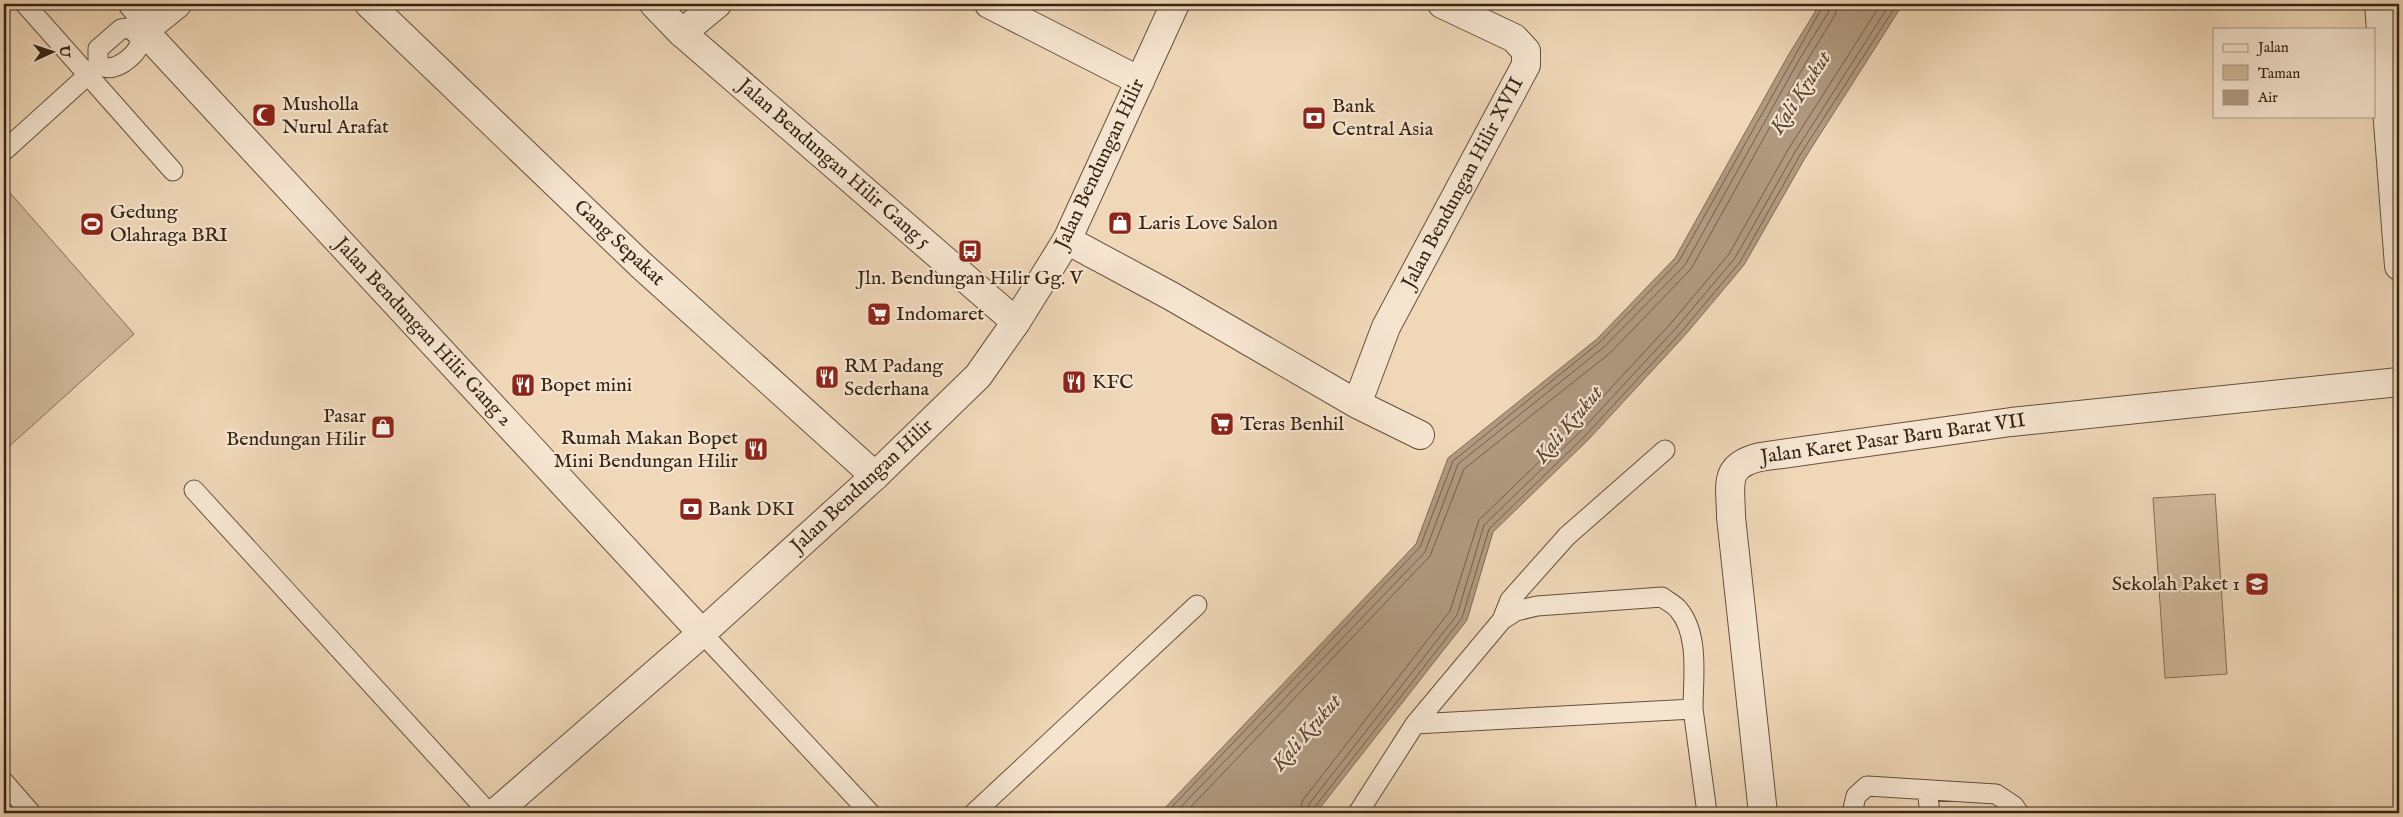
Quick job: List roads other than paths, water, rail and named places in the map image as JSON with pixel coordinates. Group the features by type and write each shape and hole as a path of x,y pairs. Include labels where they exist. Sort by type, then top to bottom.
{"street":[{"name":"Jalan Bendungan Hilir Gang 2","path":"133,4 144,31 702,633"},
{"path":"144,31 177,4"},
{"name":"Gang Sepakat","path":"369,4 640,264 875,476"},
{"name":"Jalan Bendungan Hilir Gang 5","path":"654,4 682,33 1016,322"},
{"path":"682,33 718,4"},
{"path":"989,4 1140,81"},
{"name":"Jalan Bendungan Hilir","path":"495,813 702,633 875,476 978,376 1016,322 1067,240 1174,4"},
{"name":"Jalan Bendungan Hilir XVII","path":"1357,404 1386,327 1526,66 1526,51 1514,38 1442,4"},
{"path":"2380,4 2399,266"},
{"path":"1067,240 1171,296 1357,404 1420,435"},
{"name":"Jalan Karet Pasar Baru Barat VII","path":"1763,813 1731,517 1730,480 1736,466 1746,460 1760,457 2011,422 2399,382"}],"lane":[{"path":"25,4 94,69 173,171"},
{"path":"4,151 94,69 98,49 121,28 144,31 138,49 116,67 94,69"},
{"path":"1502,620 1510,600 1567,536 1665,450"},
{"path":"194,490 489,813"},
{"path":"1358,813 1415,724 1502,620 1516,611 1537,606 1662,597 1678,609 1687,624 1692,645 1693,709 1707,813"},
{"path":"974,813 1197,605"},
{"path":"702,633 870,813"},
{"path":"1415,724 1693,709"},
{"path":"4,782 29,812"},
{"path":"1852,813 1856,796 1867,786 1996,794 2014,806 2018,813"},
{"path":"1927,790 1930,813"}],"water":[{"name":"Kali Krukut","path":"1820,4 1903,4 1805,158 1744,265 1686,334 1588,440 1493,532 1467,620 1316,813 1160,813 1416,544 1448,458 1597,339 1675,258 1789,54"}],"place":[{"name":"Musholla Nurul Arafat","path":"264,115"},
{"name":"Bank Central Asia","path":"1314,118"},
{"name":"Laris Love Salon","path":"1120,223"},
{"name":"Gedung Olahraga BRI","path":"92,224"},
{"name":"Jln. Bendungan Hilir Gg. V","path":"970,251"},
{"name":"Indomaret","path":"879,314"},
{"name":"RM Padang Sederhana","path":"827,377"},
{"name":"KFC","path":"1074,382"},
{"name":"Bopet mini","path":"523,385"},
{"name":"Teras Benhil","path":"1222,424"},
{"name":"Pasar Bendungan Hilir","path":"383,427"},
{"name":"Rumah Makan Bopet Mini Bendungan Hilir","path":"756,449"},
{"name":"Bank DKI","path":"691,509"},
{"name":"Sekolah Paket 1","path":"2257,584"}]}
